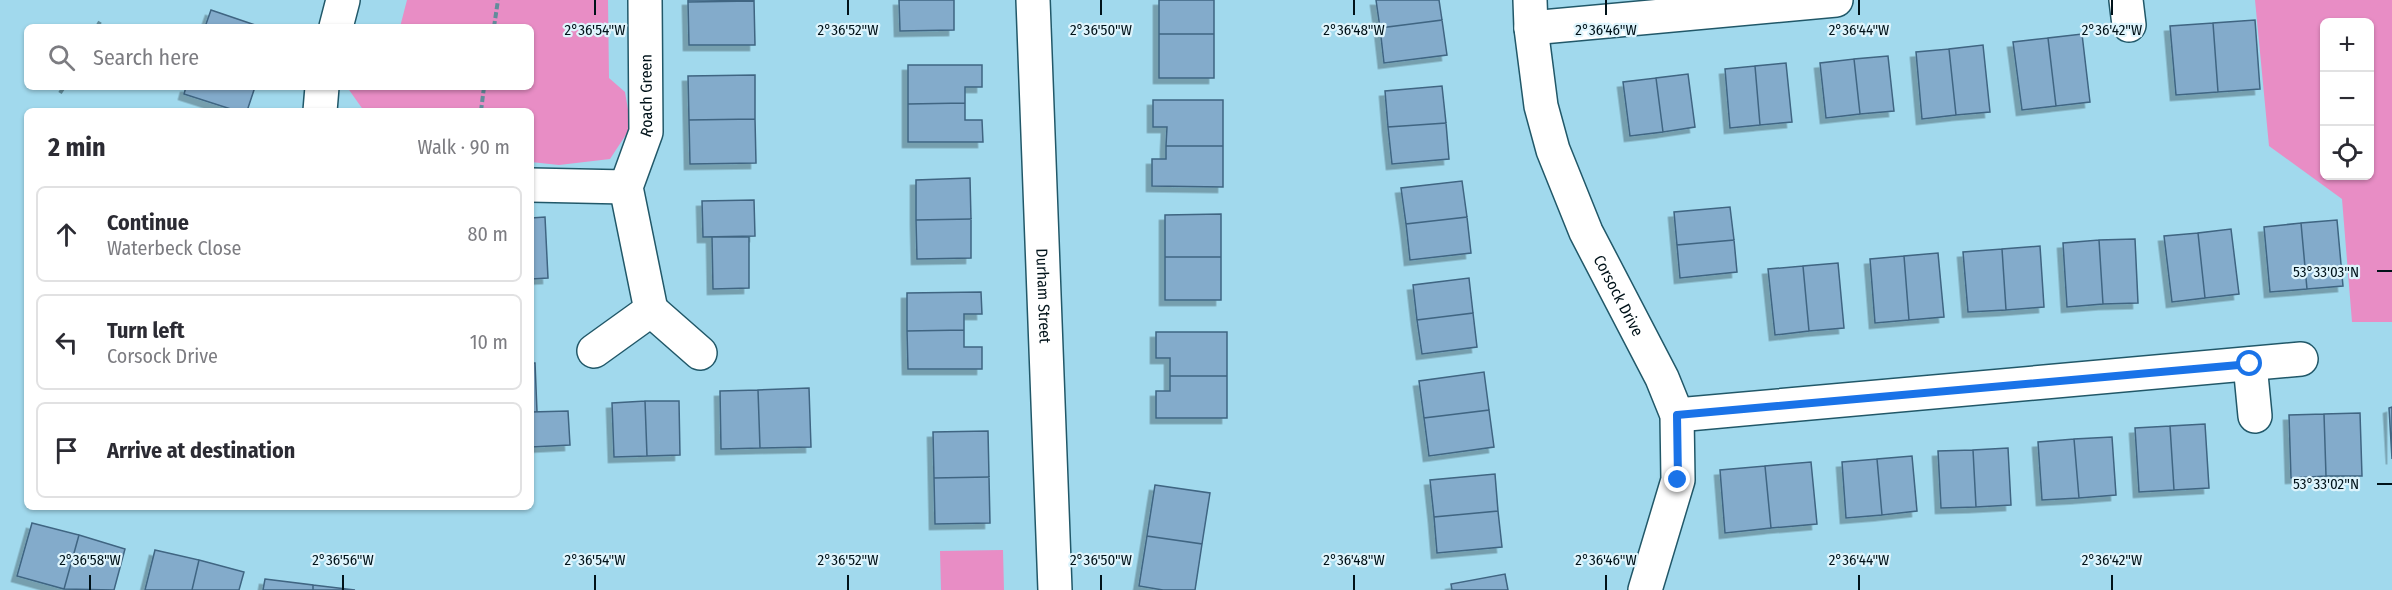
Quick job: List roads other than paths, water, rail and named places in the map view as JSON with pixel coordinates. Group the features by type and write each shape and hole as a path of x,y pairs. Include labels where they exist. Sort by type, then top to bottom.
{"street":[{"path":"337,24 343,0"},
{"name":"Roach Green","path":"626,187 646,132 645,0"},
{"name":"Durham Street","path":"1033,0 1055,590"},
{"path":"1530,14 1836,0"},
{"name":"Corsock Drive","path":"1530,14 1541,106 1553,150 1586,232 1662,378 1677,415 1678,480 1645,590"},
{"path":"320,108 322,90"},
{"path":"534,185 626,187 651,310 700,353"},
{"path":"594,351 651,310"},
{"path":"1677,415 2301,359"},
{"path":"2250,364 2255,416"}]}
